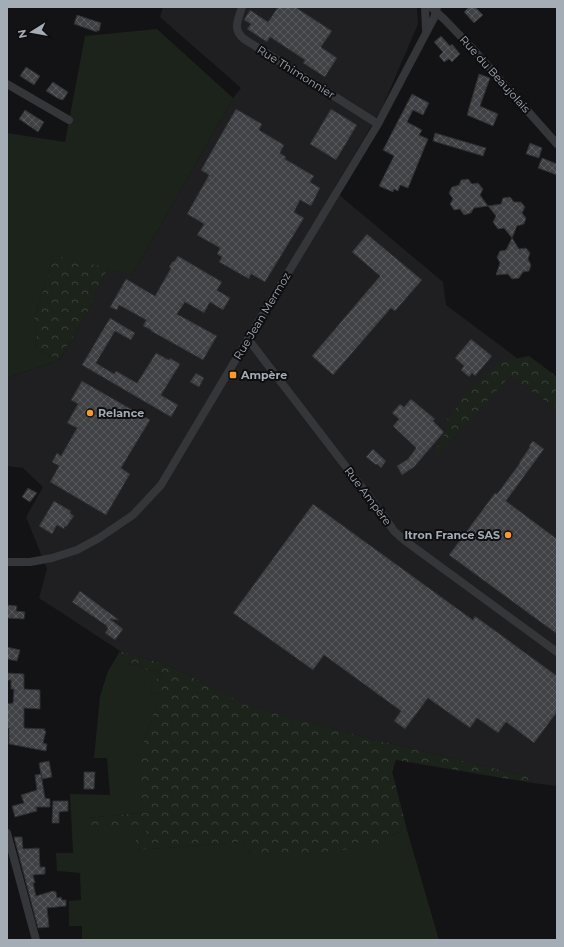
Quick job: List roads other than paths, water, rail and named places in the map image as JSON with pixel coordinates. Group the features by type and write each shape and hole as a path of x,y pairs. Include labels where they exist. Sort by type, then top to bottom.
{"street":[{"name":"Rue Thimonnier","path":"242,7 236,27 238,34 378,124"},
{"name":"Rue Jean Mermoz","path":"425,7 426,31"},
{"name":"Rue Jean Mermoz","path":"7,562 52,558 77,550 99,538 133,515 161,485 378,124 434,18 435,8"},
{"name":"Rue du Beaujolais","path":"435,8 557,144"},
{"path":"7,84 69,120"},
{"name":"Rue Ampère","path":"248,339 394,531 404,540 557,652"},
{"path":"7,833 36,940"}],"place":[{"name":"Ampère","path":"233,375"},
{"name":"Relance","path":"90,413"},
{"name":"Itron France SAS","path":"508,535"}]}
